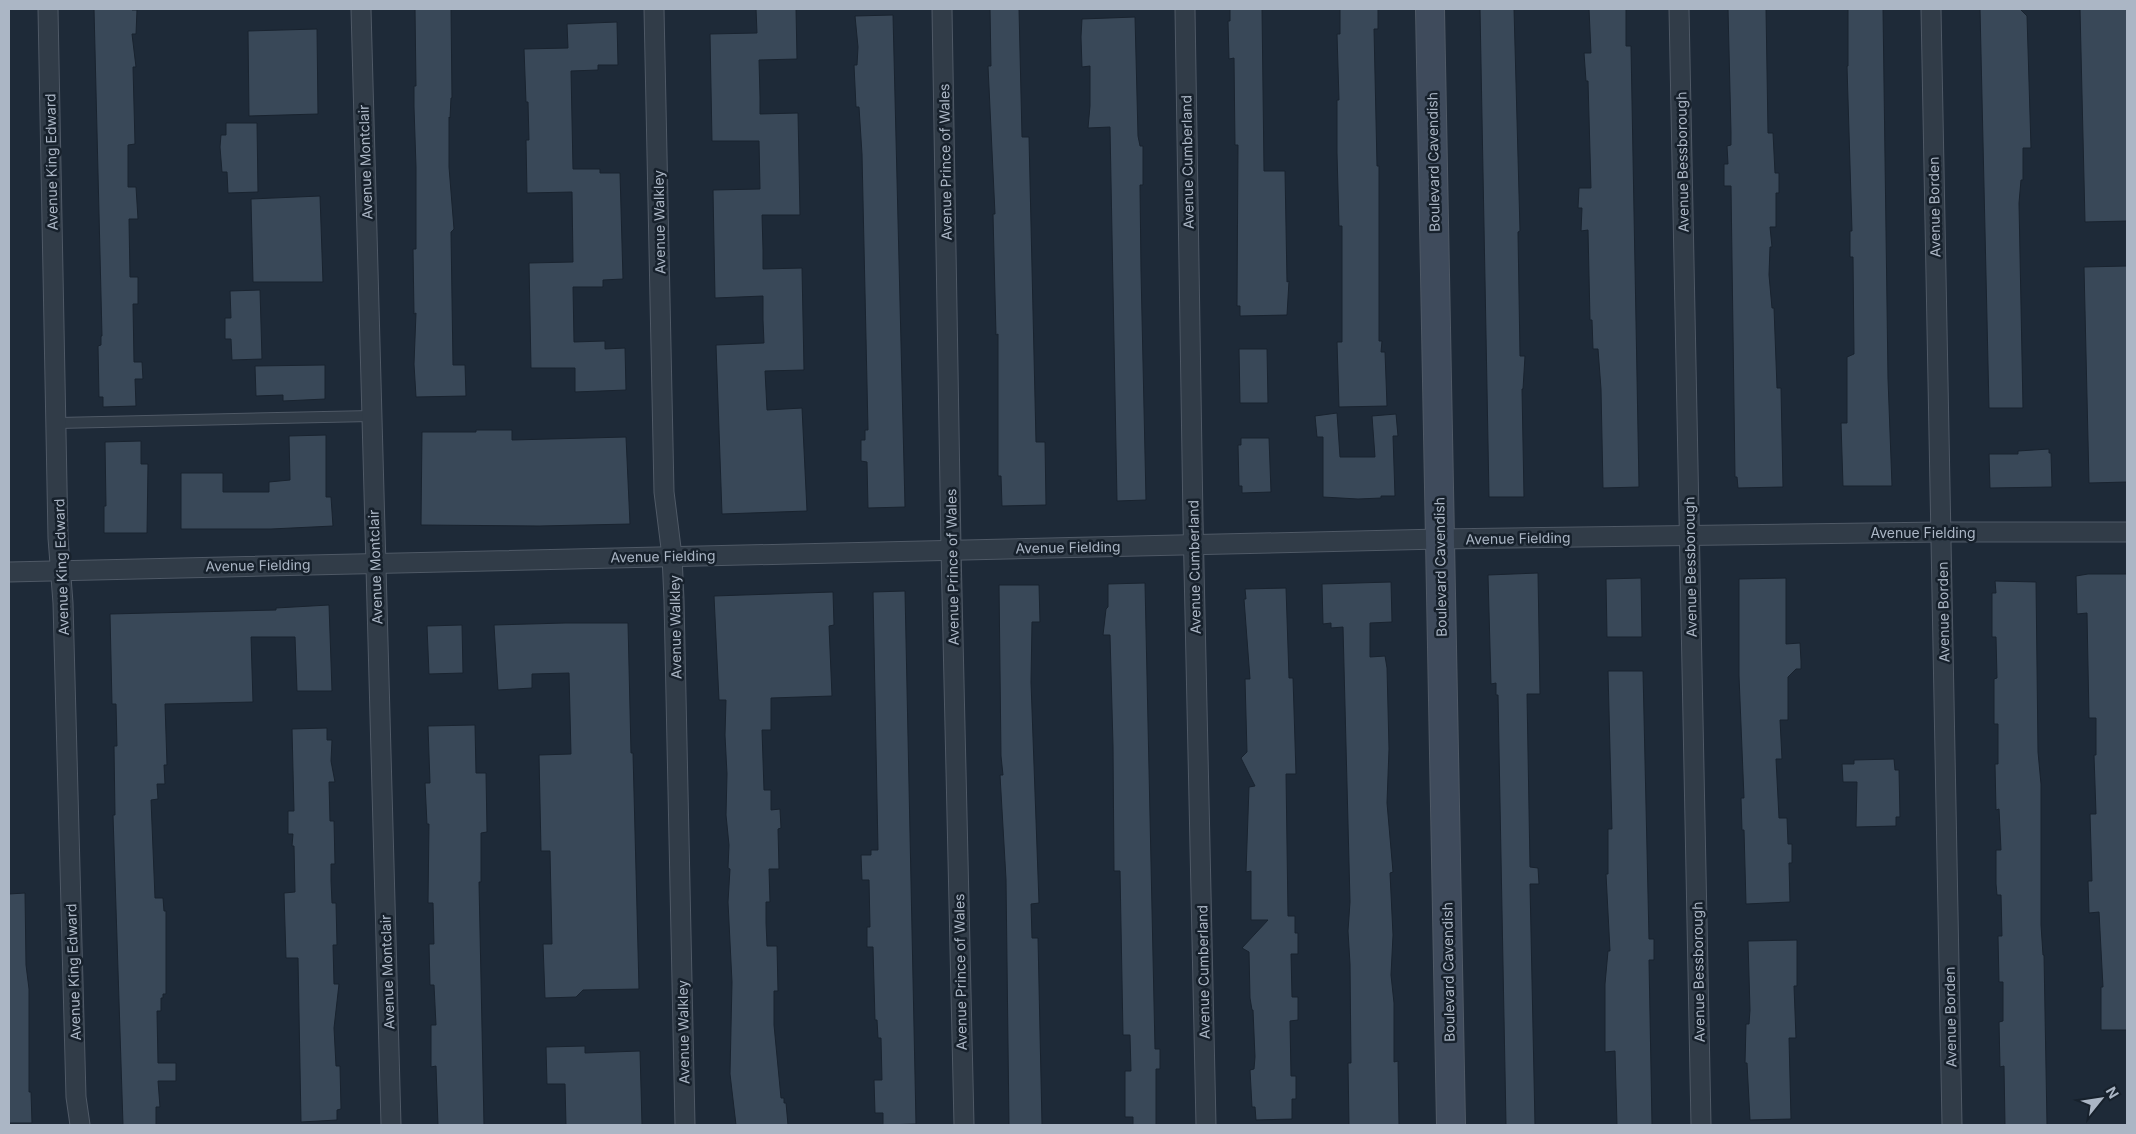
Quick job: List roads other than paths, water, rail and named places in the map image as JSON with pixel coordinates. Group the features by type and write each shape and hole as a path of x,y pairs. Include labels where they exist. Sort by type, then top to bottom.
{"main road":[{"name":"Boulevard Cavendish","path":"1430,9 1452,1125"}],"street":[{"name":"Avenue King Edward","path":"48,9 58,423 58,538 61,570 76,1097 80,1125"},
{"name":"Avenue Montclair","path":"361,9 391,1125"},
{"name":"Avenue Walkley","path":"654,9 664,492 672,556 685,1125"},
{"name":"Avenue Prince of Wales","path":"942,9 951,550 964,1125"},
{"name":"Avenue Cumberland","path":"1184,9 1206,1125"},
{"name":"Avenue Bessborough","path":"1679,9 1701,1125"},
{"name":"Avenue Borden","path":"1930,9 1952,1125"},
{"name":"Avenue Fielding","path":"9,572 1440,539 1941,532 2127,532"}],"lane":[{"path":"58,423 371,416"}]}
